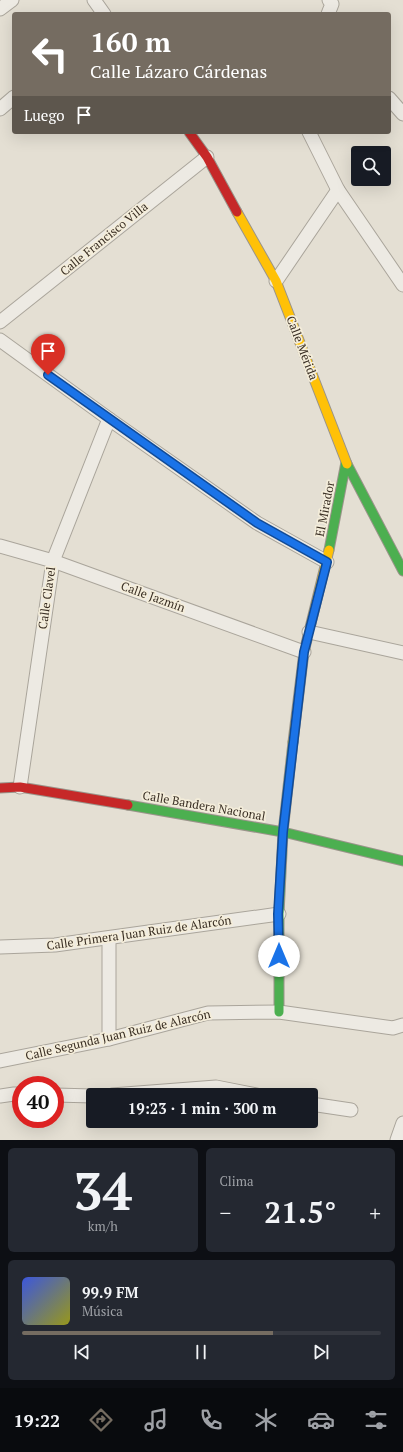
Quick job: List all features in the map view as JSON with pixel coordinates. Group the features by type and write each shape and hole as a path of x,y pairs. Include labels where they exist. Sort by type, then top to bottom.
{"street":[{"path":"0,9 12,0"},
{"path":"94,0 103,12"},
{"path":"0,109 12,99"},
{"path":"391,100 403,114"},
{"name":"Calle Mérida","path":"190,134 207,157 276,281 346,462 403,571"},
{"path":"310,134 338,190 403,285"},
{"name":"Calle Francisco Villa","path":"0,322 207,157"},
{"path":"276,281 338,190"},
{"path":"0,340 257,523 327,562"},
{"name":"Calle Clavel","path":"20,787 53,561 109,419"},
{"name":"El Mirador","path":"279,1012 278,914 283,832 304,652 327,562 346,462"},
{"name":"Calle Jazmín","path":"0,546 53,561 304,652"},
{"path":"309,632 403,653"},
{"name":"Calle Bandera Nacional","path":"0,788 20,787 283,832 403,861"},
{"name":"Calle Primera Juan Ruiz de Alarcón","path":"0,947 55,945 278,914"},
{"path":"108,1039 109,938"},
{"name":"Calle Segunda Juan Ruiz de Alarcón","path":"0,1061 108,1039 208,1013 279,1012 393,1028 403,1025"},
{"path":"203,1088 221,1088"},
{"path":"0,1096 12,1094"},
{"path":"64,1095 86,1096"},
{"path":"318,1105 351,1110"},
{"path":"397,1140 403,1122"}],"traffic: fast":[{"path":"329,550 346,462"},
{"path":"347,464 403,571"},
{"path":"279,1012 279,914 283,832 293,742"},
{"path":"128,805 283,832 403,861"}],"traffic: slow":[{"path":"237,212 276,281 347,464"},
{"path":"293,742 304,652 329,550"}],"traffic: jam":[{"path":"190,134 207,157 237,212"},
{"path":"0,788 20,787 128,805"}],"route":[{"path":"48,375 257,523 327,562 304,652 283,832 278,914 279,956"}]}
